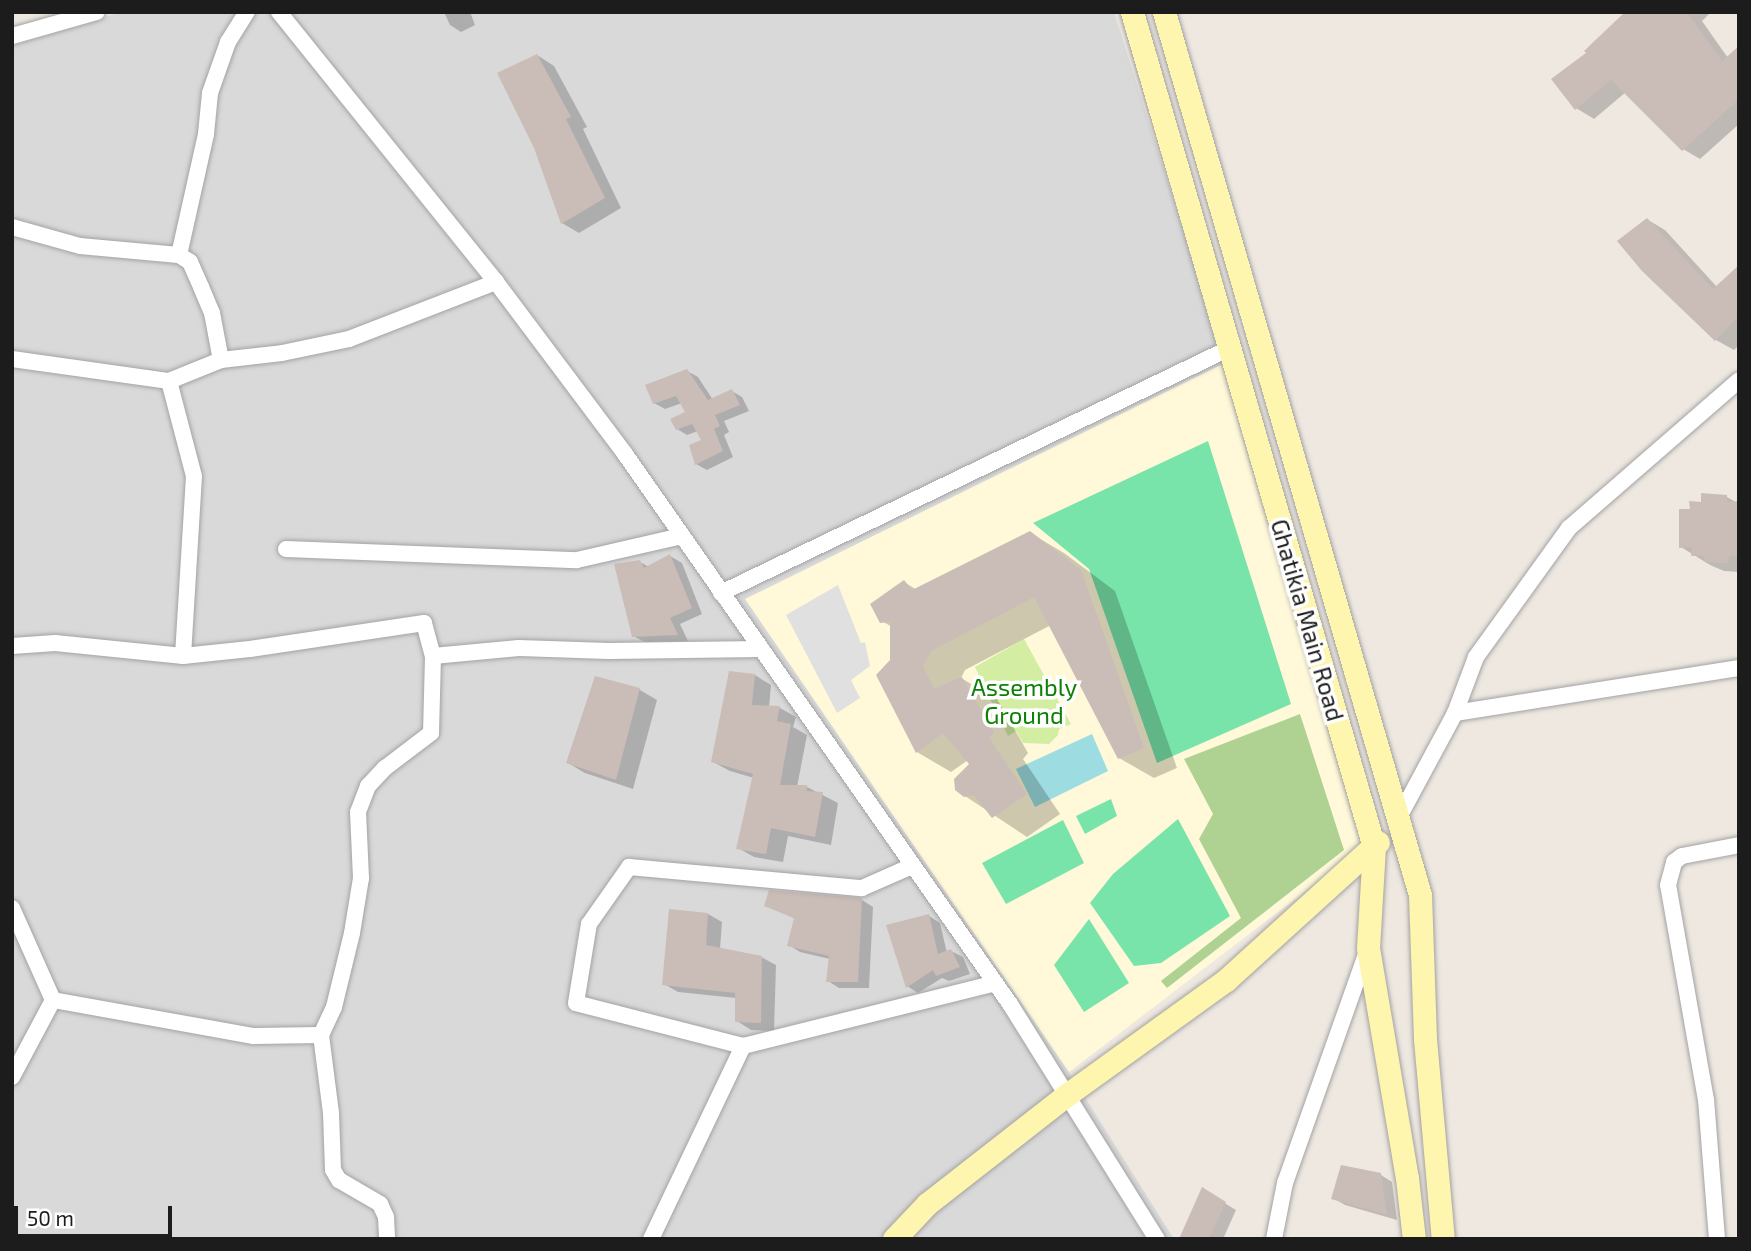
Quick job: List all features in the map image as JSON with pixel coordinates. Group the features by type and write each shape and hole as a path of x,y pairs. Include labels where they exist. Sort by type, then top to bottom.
{"street":[{"path":"12,36 97,12"},
{"path":"179,255 206,134 210,93 228,42 247,12"},
{"path":"279,12 496,282 625,454 995,983 1068,1094 1157,1239"},
{"name":"Ghatikia Main Road","path":"1132,12 1374,847 1368,948 1408,1178 1414,1239"},
{"name":"Ghatikia Main Road","path":"1164,12 1420,895 1425,1039 1443,1239"},
{"path":"1153,83 1182,74"},
{"path":"12,227 80,246 179,255 190,261 212,313 221,360"},
{"path":"12,359 169,381 221,360 282,353 349,339 496,282"},
{"path":"721,593 1230,348"},
{"path":"894,1239 927,1204 1068,1094 1226,980 1374,847 1398,819 1455,713 1476,657 1569,528 1739,380"},
{"path":"169,381 194,476 183,656"},
{"path":"286,549 578,560 682,536"},
{"path":"13,644 55,643 183,656 250,649 424,623 433,656 432,733 385,768 368,786 358,811 361,878 352,933 334,1007 321,1035 331,1112 333,1170 339,1180 380,1204 386,1217 387,1239"},
{"path":"433,656 519,648 608,651 760,649"},
{"path":"1455,713 1739,667"},
{"path":"1717,1239 1706,1100 1668,885 1674,862 1682,856 1739,845"},
{"path":"912,866 862,888 629,867 589,924 576,1003 743,1046 995,983"},
{"path":"12,908 53,1000"},
{"path":"1274,1239 1285,1183 1368,948"},
{"path":"53,1000 254,1036 321,1035"},
{"path":"12,1077 53,1000"},
{"path":"651,1239 743,1046"}],"shaded area":[{"path":"121,12 1114,12 1225,363 746,599 1069,1072 1174,1239 12,1239 12,46"},
{"path":"1225,363 1364,846 1069,1072 745,599"},
{"path":"838,585 861,643 865,642 870,666 851,680 860,698 837,713 786,615"}],"green space":[{"path":"1208,441 1291,704 1157,763 1089,569 1033,523"},
{"name":"Assembly Ground","path":"1024,639 1071,724 1059,729 1058,735 1049,744 1023,743 1016,731 1008,736 975,667"},
{"path":"1300,714 1344,850 1167,988 1161,981 1241,918 1199,839 1213,814 1184,759"},
{"path":"1111,799 1117,816 1085,834 1076,816"},
{"path":"1178,819 1230,916 1161,963 1134,966 1090,903 1113,874"},
{"path":"1063,820 1084,863 1006,904 982,863"},
{"path":"1089,919 1129,983 1084,1012 1054,965"}],"water":[{"path":"1092,734 1108,771 1035,807 1016,769"}],"building":[{"path":"1625,12 1687,12 1722,61 1739,46 1739,99 1682,151 1611,80 1575,110 1551,79 1586,53 1584,51"},
{"path":"537,54 571,117 566,119 605,198 561,224 534,148 497,73"},
{"path":"1647,218 1713,289 1739,265 1739,316 1715,341 1642,271 1617,241"},
{"path":"687,369 708,400 732,389 740,405 715,415 720,426 714,429 723,451 695,465 689,445 701,440 692,424 676,430 670,419 685,412 676,396 653,404 645,385"},
{"path":"1701,493 1727,495 1727,502 1739,501 1739,555 1729,556 1728,563 1705,562 1703,556 1691,556 1692,547 1679,548 1679,509 1690,509 1689,501 1701,502"},
{"path":"1030,531 1081,570 1144,748 1118,759 1034,597 931,651 923,666 934,689 962,677 994,732 989,738 1027,794 992,818 974,795 964,797 955,790 954,779 969,764 943,733 916,753 876,675 890,660 890,622 880,623 870,604 904,580 912,590"},
{"path":"670,554 692,608 670,618 678,635 632,637 614,564 640,560 644,568"},
{"path":"729,671 755,674 752,705 780,706 777,721 791,724 780,785 807,785 807,791 823,792 815,837 771,828 766,854 736,849 753,774 711,762"},
{"path":"595,676 640,688 616,780 566,763"},
{"path":"769,890 862,898 858,982 826,982 829,956 787,946 794,918 764,906"},
{"path":"669,909 708,913 706,945 762,956 761,1023 735,1022 735,993 662,985"},
{"path":"929,914 938,954 951,949 960,967 936,976 933,970 906,988 886,925"},
{"path":"1341,1165 1381,1173 1387,1215 1331,1199"},
{"path":"1202,1187 1226,1202 1209,1239 1179,1239"}]}
